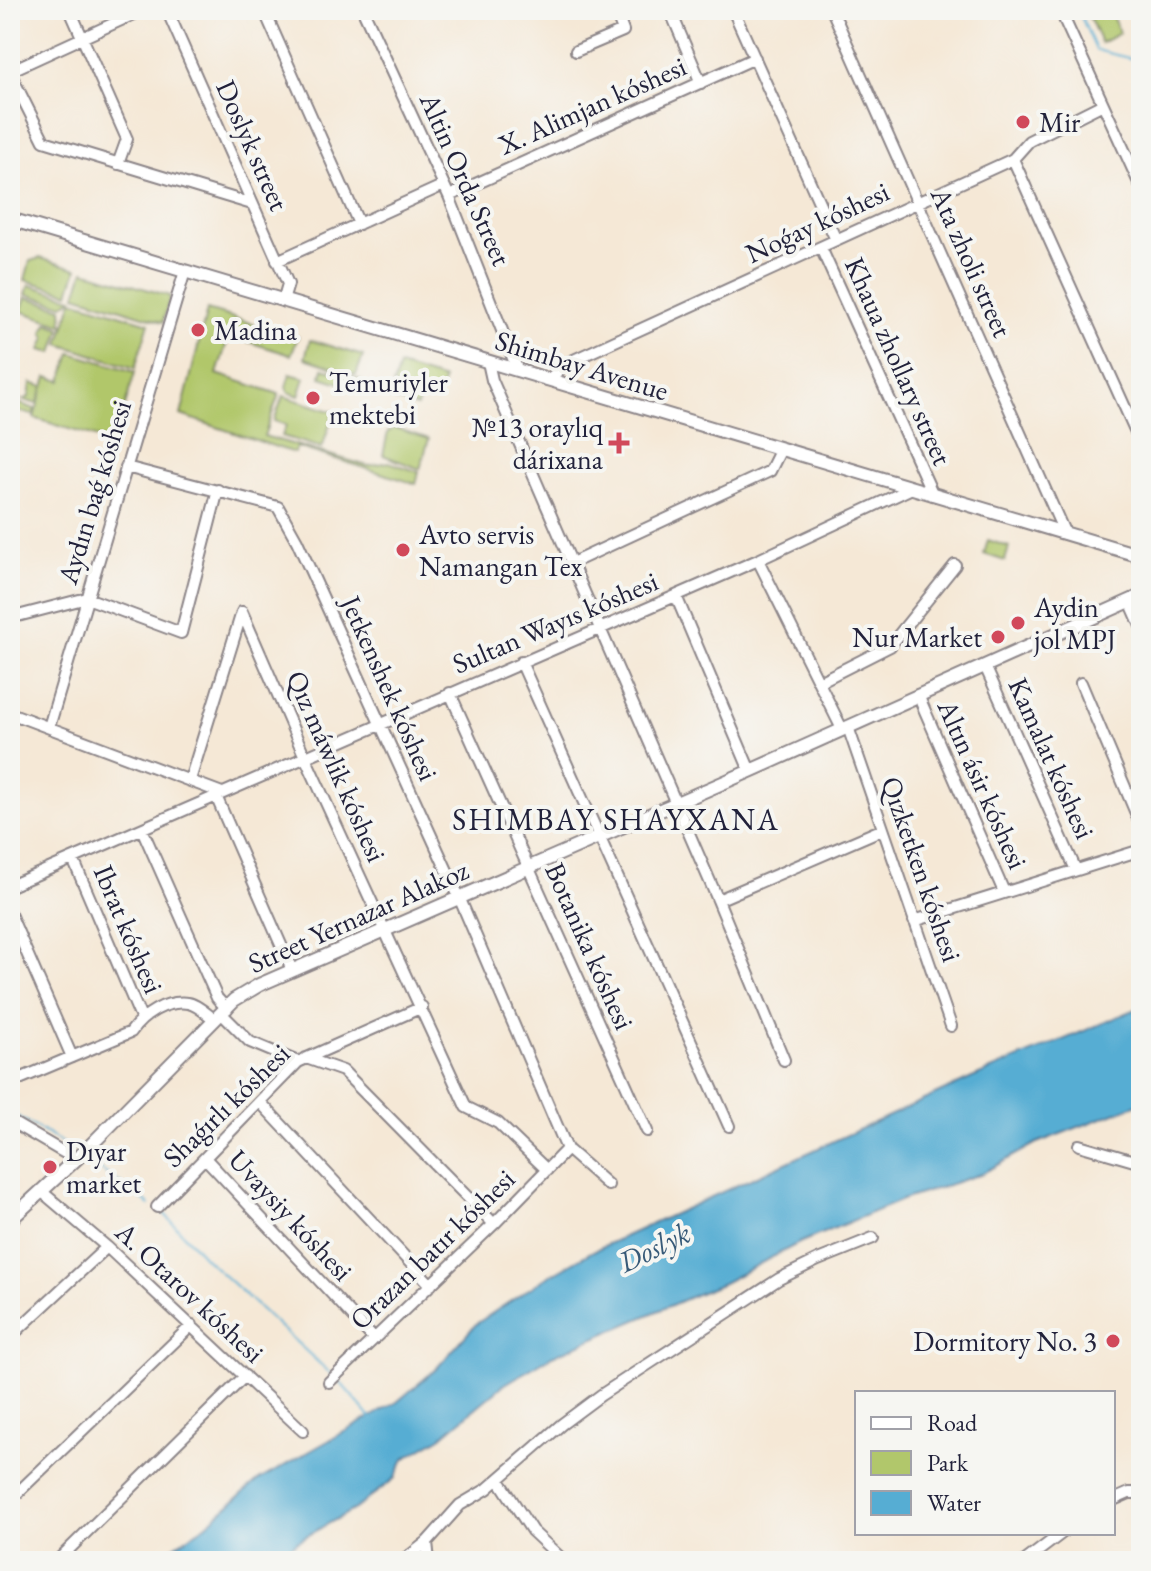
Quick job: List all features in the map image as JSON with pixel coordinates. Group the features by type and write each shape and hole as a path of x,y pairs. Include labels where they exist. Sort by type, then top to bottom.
{"main road":[{"name":"Shimbay Avenue","path":"10,219 1141,556"},
{"name":"Street Yernazar Alakoz","path":"10,1220 234,1000 259,985 750,771 1135,598"}],"street":[{"path":"70,10 127,139 118,164"},
{"path":"143,10 10,72 44,141 252,204"},
{"name":"Doslyk street","path":"167,10 288,284 283,301"},
{"path":"264,10 359,224"},
{"name":"Altin Orda Street","path":"363,10 449,196 518,371"},
{"path":"576,51 623,31 615,10"},
{"path":"670,10 701,83"},
{"name":"Khaua zhollary street","path":"733,10 836,240"},
{"name":"Ata zholi street","path":"832,10 1065,534"},
{"path":"1060,10 1141,187"},
{"name":"X. Alimjan kóshesi","path":"449,196 755,58"},
{"name":"Noǵay kóshesi","path":"548,380 567,363 1013,159 1029,141 1103,104"},
{"path":"1013,159 1141,443"},
{"path":"277,261 444,185"},
{"name":"Khaua zhollary street","path":"821,248 933,495"},
{"name":"Aydın baǵ kóshesi","path":"49,727 185,271"},
{"path":"488,362 492,380 676,802 784,1060"},
{"path":"572,563 770,471 781,449"},
{"path":"10,618 87,598 181,633 218,490 126,467"},
{"name":"Sultan Wayıs kóshesi","path":"10,886 758,560 912,488"},
{"name":"Jetkenshek kóshesi","path":"218,490 278,507 297,541 459,897 567,1149 608,1185"},
{"name":"Qızketken kóshesi","path":"758,560 845,728 951,1026"},
{"path":"819,682 890,646 955,565"},
{"path":"676,596 750,771"},
{"path":"1135,598 1141,626"},
{"name":"Qız máwlik kóshesi","path":"190,780 242,612 466,1107 498,1123 547,1170"},
{"path":"521,662 729,1126"},
{"name":"Kamalat kóshesi","path":"985,666 1076,870"},
{"path":"1081,683 1141,825"},
{"name":"Botanika kóshesi","path":"450,693 647,1131"},
{"name":"Altın ásir kóshesi","path":"918,695 1004,892"},
{"path":"10,713 190,780 219,795 292,970"},
{"path":"142,829 217,998 221,1014"},
{"path":"718,900 883,829"},
{"path":"914,921 1141,850"},
{"name":"Ibrat kóshesi","path":"73,859 141,1018"},
{"path":"10,914 72,1057"},
{"path":"10,1083 131,1032 141,1018 169,1004 190,1003 221,1014 250,1042 343,1071 494,1224"},
{"name":"Shaǵırlı kóshesi","path":"157,1207 302,1060 422,1007"},
{"path":"261,1103 431,1285"},
{"path":"10,1121 75,1159"},
{"path":"1079,1145 1141,1163"},
{"name":"Orazan batır kóshesi","path":"329,1382 494,1224 567,1149"},
{"name":"Uvaysiy kóshesi","path":"205,1158 374,1339"},
{"name":"A. Otarov kóshesi","path":"41,1191 107,1247 303,1431"},
{"path":"403,1561 427,1542 460,1505 499,1480 562,1424 661,1355 779,1279 873,1238"},
{"path":"10,1337 107,1247"},
{"path":"10,1500 192,1325"},
{"path":"57,1561 245,1376"},
{"path":"499,1480 532,1531 564,1561"},
{"path":"1115,1499 1129,1493 1141,1493"},
{"path":"1025,1561 1059,1535"},
{"path":"427,1542 429,1561"}],"green space":[{"path":"1086,10 1109,10 1120,33 1101,43"},
{"path":"40,258 77,269 69,293 25,280 30,261"},
{"path":"84,271 170,296 163,322 76,295"},
{"path":"29,285 73,298 63,305 26,294"},
{"path":"26,297 62,308 63,325 21,311"},
{"path":"73,300 149,323 135,368 59,344"},
{"path":"207,310 298,337 291,355 229,336 217,374 279,394 264,436 368,466 389,462 419,472 416,484 297,447 294,453 181,415"},
{"path":"47,323 61,328 53,353 41,350"},
{"path":"310,340 363,356 356,375 305,358"},
{"path":"71,353 135,372 114,443 34,418 43,387 37,404 23,400 29,397 31,383 44,387 47,377 62,381"},
{"path":"399,366 444,380 437,397 393,385"},
{"path":"323,368 361,380 358,389 321,377"},
{"path":"290,374 305,378 299,396 288,392 286,387"},
{"path":"384,387 420,398 417,407 381,396"},
{"path":"10,395 19,397 18,403 35,409 33,415 10,409"},
{"path":"283,396 334,412 322,448 282,436 286,425 274,421"},
{"path":"395,428 429,439 420,469 383,455 388,432"},
{"path":"988,540 1009,547 1005,561 984,554"}],"water":[{"name":"Doslyk","path":"1141,1007 1141,1103 1037,1143 981,1174 902,1200 799,1243 723,1283 552,1356 502,1386 441,1437 404,1459 395,1478 355,1509 297,1541 274,1561 151,1561 201,1529 259,1480 397,1402 436,1369 476,1324 547,1277 595,1250 972,1078"}],"waterway":[{"path":"1078,10 1096,50 1141,61"},
{"path":"10,1112 73,1149"},
{"path":"89,1161 150,1205"},
{"path":"161,1210 206,1259 331,1374"},
{"path":"339,1381 371,1418"}],"place":[{"name":"Mir","path":"1023,122"},
{"name":"Madina","path":"198,330"},
{"name":"Temuriyler mektebi","path":"313,398"},
{"name":"№13 oraylıq dárixana","path":"619,443"},
{"name":"Avto servis Namangan Tex","path":"403,550"},
{"name":"Aydin jol MPJ","path":"1018,623"},
{"name":"Nur Market","path":"998,637"},
{"name":"Dıyar market","path":"50,1167"},
{"name":"Dormitory No. 3","path":"1113,1341"}],"district":[{"name":"SHIMBAY SHAYXANA","path":"616,819"}]}
